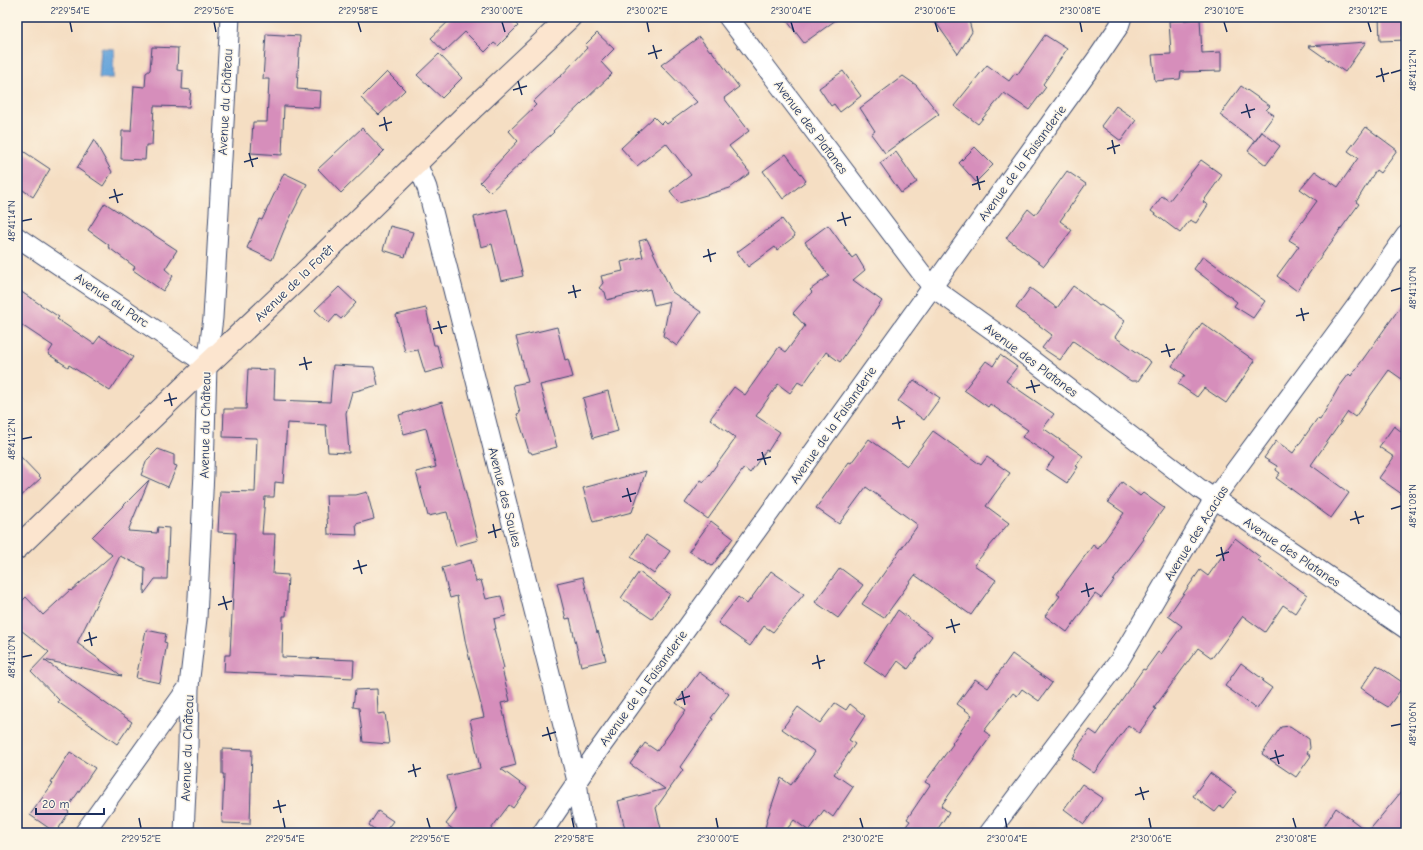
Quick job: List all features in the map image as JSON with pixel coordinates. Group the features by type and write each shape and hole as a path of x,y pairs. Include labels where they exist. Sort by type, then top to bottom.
{"street":[{"name":"Avenue du Château","path":"184,833 190,686 197,618 204,472 207,365 213,318 230,17"},
{"name":"Avenue de la Forêt","path":"17,548 295,282 473,108 570,17"},
{"name":"Avenue des Platanes","path":"728,17 932,287 1002,336 1214,499 1406,629"},
{"name":"Avenue de la Faisanderie","path":"542,833 577,781 1098,57 1119,26 1122,17"},
{"name":"Avenue des Saules","path":"417,163 427,188 443,250 577,781 581,812 587,833"},
{"name":"Avenue des Acacias","path":"989,833 1119,661 1214,499 1354,309 1406,235"},
{"name":"Avenue du Parc","path":"17,237 207,365"},
{"path":"84,833 190,686"}],"water":[{"path":"101,48 114,49 113,78 99,78"}],"building":[{"path":"451,17 509,17 518,26 498,46 494,43 485,52 465,32 444,52 431,38 452,18"},
{"path":"784,17 840,17 804,43"},
{"path":"932,17 968,17 972,32 958,54"},
{"path":"1379,17 1406,17 1406,40 1380,41"},
{"path":"1200,19 1202,53 1221,52 1221,71 1181,72 1180,79 1155,81 1152,55 1171,54 1169,21"},
{"path":"597,33 614,49 601,62 612,74 553,131 554,132 490,192 480,182 518,141 509,131 536,105 533,102 560,77 587,48 585,45"},
{"path":"266,34 300,36 297,89 321,91 320,108 284,106 282,155 251,153 253,122 267,122 269,79 263,79"},
{"path":"1045,35 1067,49 1043,84 1046,87 1029,110 1004,93 978,124 954,106 987,65 1009,81 1015,73 1017,75"},
{"path":"699,37 710,51 711,50 739,87 724,98 749,131 729,146 750,173 730,188 679,203 670,191 691,175 666,143 637,166 621,148 654,117 661,124 664,121 667,124 697,102 661,65"},
{"path":"1366,42 1345,72 1308,46"},
{"path":"152,47 178,48 177,70 183,71 182,89 191,90 189,107 154,106 152,145 146,145 145,160 121,159 122,131 131,131 134,86 145,87 146,73 150,70"},
{"path":"439,54 462,78 442,98 417,75"},
{"path":"843,71 861,96 840,112 834,104 831,106 819,88"},
{"path":"387,72 405,90 379,115 361,98"},
{"path":"903,76 916,85 939,114 885,153 871,134 875,131 860,108"},
{"path":"1241,86 1270,106 1266,110 1274,115 1255,141 1220,115"},
{"path":"1116,106 1136,120 1121,141 1101,126"},
{"path":"1366,127 1397,150 1380,173 1376,170 1356,202 1359,204 1297,291 1277,276 1299,246 1289,240 1317,201 1300,189 1315,171 1338,187 1358,158 1348,151"},
{"path":"362,128 384,151 341,193 318,169"},
{"path":"1262,132 1280,146 1266,165 1248,151"},
{"path":"94,140 112,172 103,186 77,168"},
{"path":"17,147 50,169 33,197 17,186"},
{"path":"975,147 993,165 976,182 959,163"},
{"path":"896,152 917,182 901,193 880,163"},
{"path":"786,154 806,181 783,199 763,171"},
{"path":"1201,160 1222,175 1203,202 1208,205 1196,223 1190,220 1180,233 1151,211 1162,196 1169,201"},
{"path":"1067,171 1086,184 1060,221 1072,230 1044,266 1006,238 1028,209 1035,215"},
{"path":"284,173 307,184 284,230 272,260 247,248 259,219 262,220"},
{"path":"105,203 177,250 165,269 173,276 163,291 133,270 135,267 108,247 109,245 88,230"},
{"path":"507,209 523,276 501,281 492,244 481,247 474,217"},
{"path":"782,219 795,236 777,250 775,247 748,267 737,252"},
{"path":"828,225 852,258 856,255 865,270 853,280 882,301 840,362 826,352 803,385 798,382 790,393 778,384 756,416 780,432 768,451 766,450 750,473 744,468 708,519 685,503 701,480 704,482 736,438 710,419 734,387 745,395 779,347 786,352 805,326 793,313 812,292 810,290 829,276 805,242"},
{"path":"390,226 413,232 405,257 383,250"},
{"path":"647,239 672,292 701,312 677,346 663,336 670,301 654,305 650,289 607,300 605,292 599,288 603,283 601,276 623,271 621,262 643,257 639,241"},
{"path":"1203,256 1265,301 1253,318 1234,306 1237,302 1194,269"},
{"path":"1073,286 1099,306 1101,305 1125,321 1115,337 1151,362 1138,381 1131,381 1073,341 1060,360 1042,348 1052,335 1016,308 1030,288 1057,308"},
{"path":"339,287 356,303 341,319 336,315 329,323 315,310"},
{"path":"17,289 59,317 57,319 94,344 100,336 133,357 110,391 69,365 68,367 48,354 53,346 17,322"},
{"path":"1406,299 1406,382 1389,370 1355,417 1348,412 1311,465 1349,493 1331,518 1276,478 1280,473 1276,470 1277,466 1264,458 1276,441 1293,453 1317,419 1320,420 1339,387 1349,374 1351,376"},
{"path":"426,308 434,345 437,345 443,368 425,373 418,350 405,352 396,315"},
{"path":"1202,323 1255,361 1226,403 1204,388 1197,397 1178,384 1185,375 1172,366"},
{"path":"557,327 565,360 568,359 573,377 540,385 557,447 532,454 529,452 517,414 520,413 513,385 528,382 516,337"},
{"path":"1000,355 1017,367 1006,381 1054,414 1043,428 1083,456 1076,466 1078,467 1067,483 1046,469 1054,458 1022,437 1028,430 990,404 988,407 964,390 986,361 993,366"},
{"path":"333,365 374,367 378,385 352,392 346,413 349,453 328,452 326,425 287,423 283,483 275,482 274,497 265,497 262,534 275,534 273,574 288,575 286,616 283,616 282,657 354,660 353,678 224,672 225,655 230,655 236,533 218,532 220,491 255,492 257,438 223,437 224,409 246,409 248,369 275,370 274,400 330,402"},
{"path":"914,380 940,398 924,420 898,401"},
{"path":"608,391 618,431 593,438 583,398"},
{"path":"442,402 478,540 456,546 447,512 428,516 416,472 436,467 426,428 404,434 399,415"},
{"path":"1394,426 1406,435 1406,497 1379,478 1394,457 1379,447"},
{"path":"933,431 981,465 987,457 1010,473 986,506 1009,523 974,565 996,580 971,615 915,575 884,618 862,604 918,525 866,487 839,524 816,508 849,462 851,463 869,439 907,466"},
{"path":"158,449 174,455 174,465 177,466 168,487 141,475 147,460"},
{"path":"17,453 41,478 17,500"},
{"path":"646,471 632,512 593,522 583,488"},
{"path":"149,480 128,531 157,533 158,527 169,528 167,579 155,579 144,594 145,568 120,556 77,643 122,676 44,660 132,722 117,744 58,702 59,700 31,671 49,652 17,627 17,606 26,597 43,615 112,555 92,537"},
{"path":"1122,482 1140,496 1143,493 1164,508 1142,538 1144,539 1101,598 1095,594 1067,632 1045,616 1060,596 1057,594 1093,545 1098,549 1124,513 1108,502"},
{"path":"367,492 374,519 356,524 357,535 328,534 326,495 356,495"},
{"path":"711,521 733,538 712,566 689,551"},
{"path":"646,535 670,551 654,574 631,557"},
{"path":"1235,538 1260,557 1258,560 1307,595 1295,613 1283,605 1265,632 1243,616 1212,658 1198,648 1154,708 1156,709 1139,733 1128,725 1094,773 1072,758 1079,745 1090,730 1097,735 1143,669 1145,670 1158,652 1161,654 1182,626 1168,616 1200,570 1208,576"},
{"path":"471,560 476,582 481,580 486,599 501,596 506,616 494,619 496,629 494,629 504,668 502,669 510,701 501,703 516,765 501,769 527,788 513,808 509,805 488,833 458,833 446,824 456,811 447,776 480,768 470,720 484,717 466,645 457,596 450,598 442,568"},
{"path":"840,568 863,585 838,618 815,602"},
{"path":"771,571 804,594 773,632 764,626 750,646 718,623 738,597 747,604"},
{"path":"639,572 670,594 652,619 621,598"},
{"path":"583,577 597,633 598,631 606,660 581,666 570,618 566,619 557,583"},
{"path":"898,610 932,636 908,669 898,661 886,678 864,663"},
{"path":"146,630 166,634 164,642 167,643 160,683 136,678"},
{"path":"1012,654 1052,683 1039,701 1022,689 1017,696 1013,693 984,731 991,736 941,806 949,812 935,833 901,833 910,821 907,819 930,785 925,782 972,715 957,704 975,679 988,688"},
{"path":"1241,663 1264,680 1262,681 1272,688 1257,709 1225,686"},
{"path":"1377,665 1405,684 1388,707 1373,698 1374,697 1361,688"},
{"path":"699,672 729,694 711,718 713,719 680,767 683,770 656,808 662,833 626,833 618,801 665,789 630,764 645,743 657,751 686,710 676,703"},
{"path":"377,689 378,714 385,713 389,744 363,742 359,708 353,707 355,690"},
{"path":"835,703 846,710 850,704 865,716 849,740 855,744 834,774 853,787 833,817 824,810 809,831 794,820 784,833 764,833 781,778 791,785 815,752 782,729 798,707 820,723"},
{"path":"1290,726 1309,739 1310,748 1307,753 1311,756 1296,777 1262,754 1281,727"},
{"path":"222,749 252,750 250,824 222,823 224,774 222,774"},
{"path":"70,752 95,768 66,810 69,812 56,833 30,815 53,783 51,782"},
{"path":"1210,773 1236,792 1223,808 1220,806 1215,812 1193,796"},
{"path":"1082,784 1103,798 1084,824 1064,809"},
{"path":"1406,786 1406,822 1398,833 1320,833 1336,808 1368,832"},
{"path":"378,811 393,821 384,833 379,833 369,825"}]}
